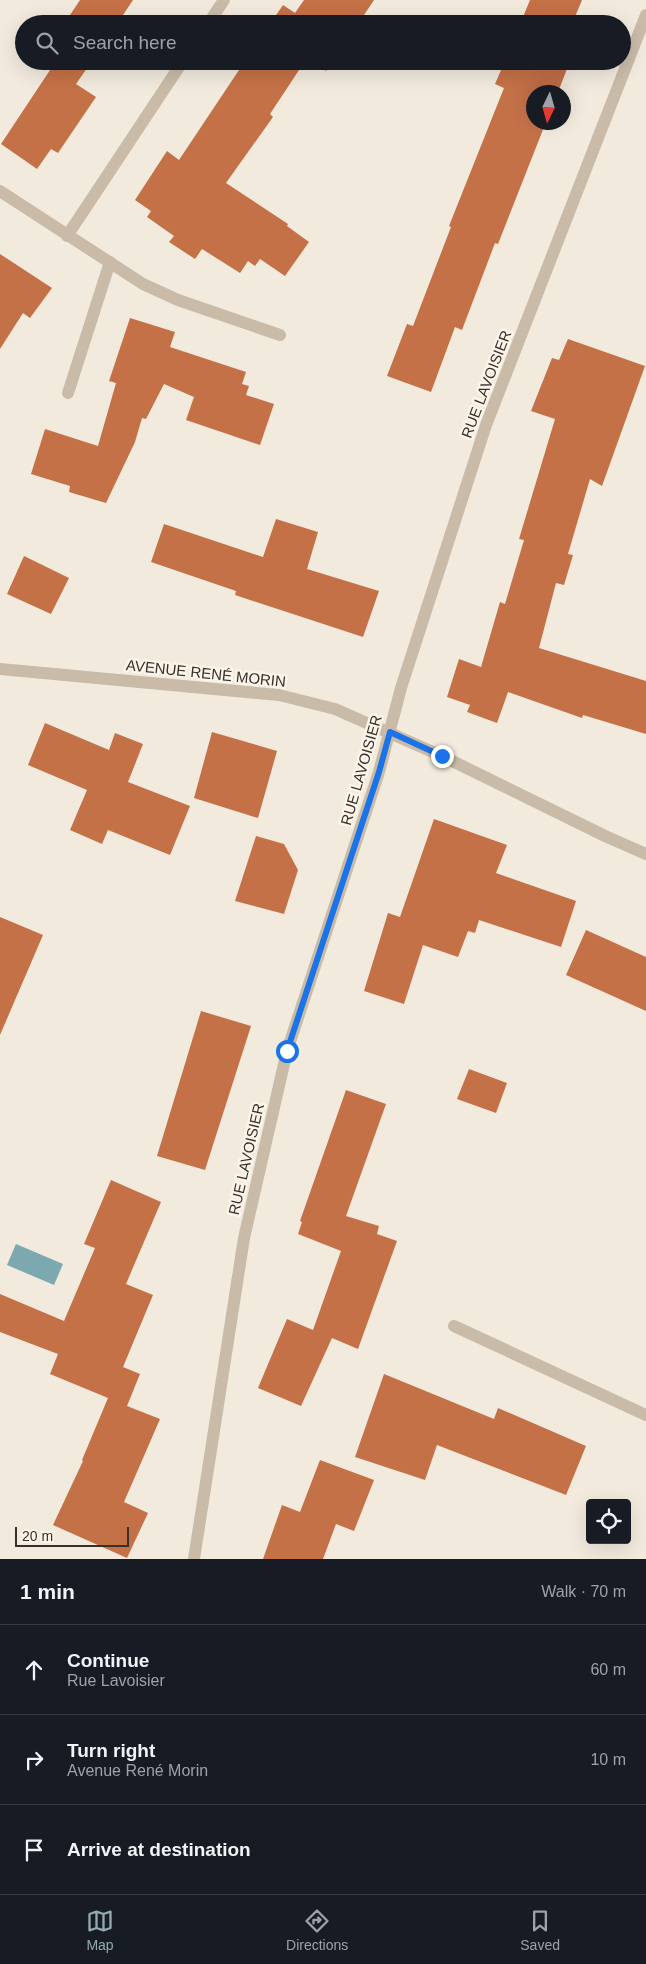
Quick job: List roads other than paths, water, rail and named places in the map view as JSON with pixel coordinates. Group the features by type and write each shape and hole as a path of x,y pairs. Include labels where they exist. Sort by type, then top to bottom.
{"street":[{"path":"214,15 224,0"},
{"name":"RUE LAVOISIER","path":"631,53 646,15"},
{"path":"68,236 177,70"},
{"name":"RUE LAVOISIER","path":"194,1559 244,1238 287,1051 376,781 401,688 486,425 625,70"},
{"path":"0,191 142,284 178,300 280,335"},
{"path":"68,393 110,262"},
{"name":"AVENUE RENÉ MORIN","path":"0,668 279,695 335,709 390,732 646,854"},
{"path":"454,1326 646,1415"}],"water":[{"path":"16,1244 63,1264 54,1285 7,1265"}]}
